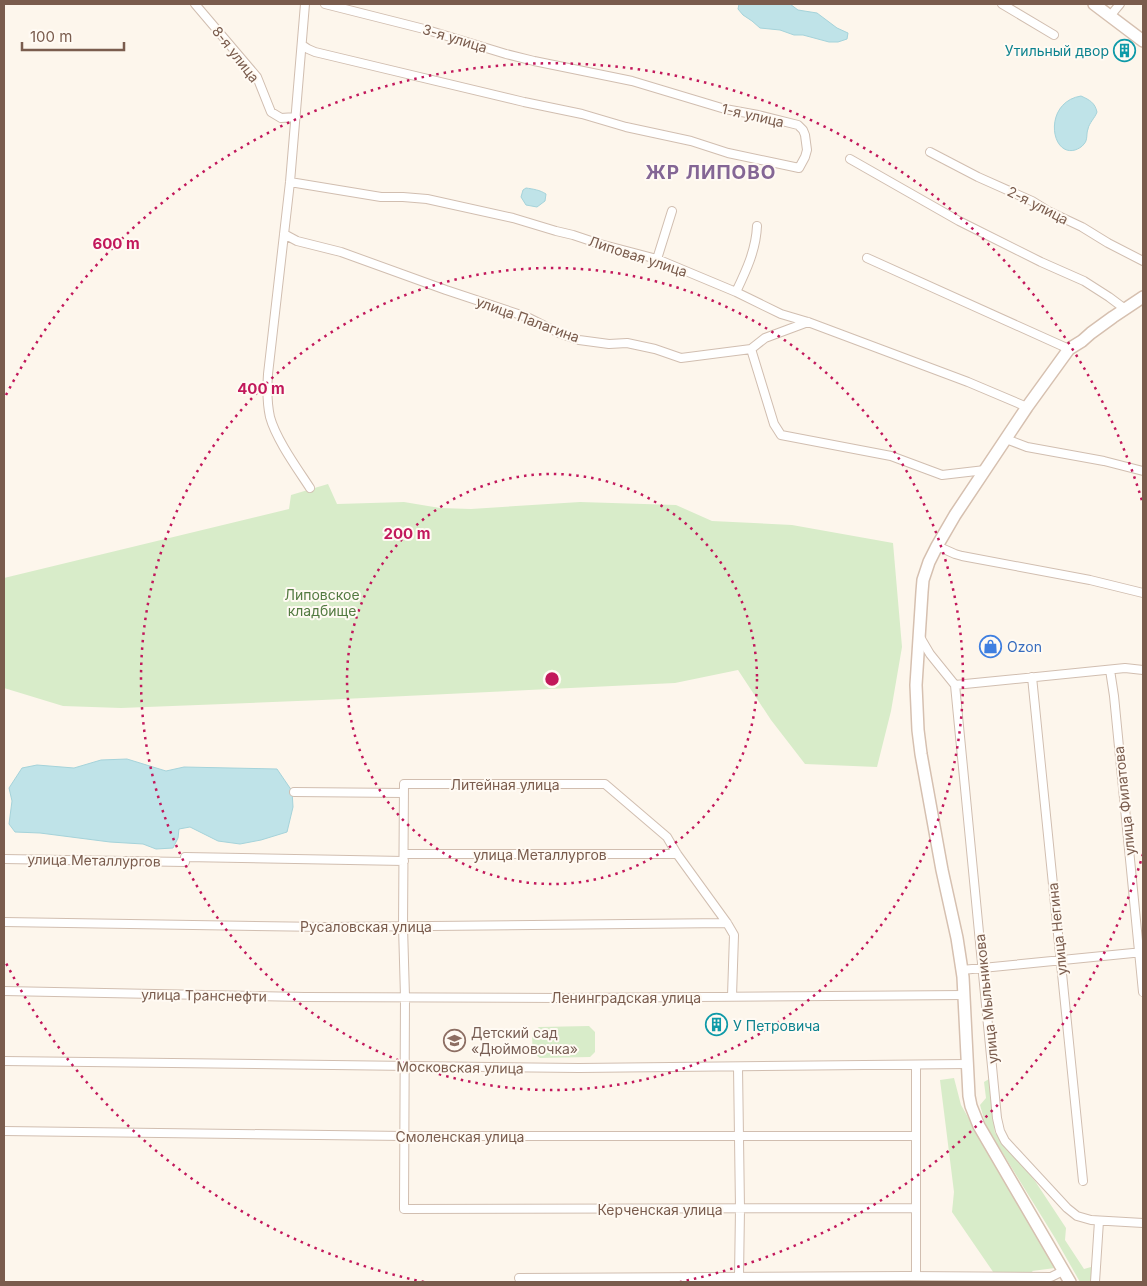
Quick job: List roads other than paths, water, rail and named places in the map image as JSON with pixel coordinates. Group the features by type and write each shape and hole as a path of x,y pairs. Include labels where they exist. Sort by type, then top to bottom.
{"street":[{"name":"8-я улица","path":"195,4 257,77 271,112 281,118 296,117"},
{"path":"305,4 290,182 268,374 268,399 270,416 277,435 310,488"},
{"name":"3-я улица","path":"325,4 424,29 506,54 585,72"},
{"path":"1002,4 1054,35"},
{"path":"1094,4 1143,41"},
{"path":"1110,16 1120,4"},
{"name":"1-я улица","path":"302,45 324,54 582,114 626,127 691,141 728,153 799,168 805,157 807,150 806,135 798,125 725,109 632,81 585,72"},
{"name":"2-я улица","path":"930,152 978,177 1032,201 1143,261"},
{"path":"850,159 959,221 1084,282 1109,296 1125,309"},
{"name":"Липовая улица","path":"290,182 381,197 426,199 531,222 600,244 658,259 736,292 781,314 808,322 968,382 1027,407"},
{"path":"658,259 672,211"},
{"path":"736,292 749,266 757,226"},
{"name":"улица Палагина","path":"284,234 297,241 341,252 527,317 559,333 579,340 609,344 627,343 681,358 751,349 765,338 808,322"},
{"path":"867,258 1069,349"},
{"path":"1070,1282 979,1126 971,1106 962,970 921,754 916,705 924,655 919,636 923,580 937,546 955,515 985,470 1011,441 1027,407 1069,349 1143,297"},
{"path":"751,349 774,424 781,435 891,456 942,475 985,470"},
{"path":"1011,441 1027,447 1104,460 1143,471"},
{"path":"937,546 962,556 1090,580 1143,593"},
{"path":"924,655 954,684 1125,668 1143,670"},
{"name":"улица Филатова","path":"1110,670 1141,952 1143,992"},
{"name":"улица Негина","path":"1032,677 1083,1181"},
{"name":"улица Мыльникова","path":"954,684 997,1118 1000,1131 1006,1141 1067,1208 1077,1216 1099,1221 1143,1223"},
{"name":"Литейная улица","path":"404,793 404,784 605,784 666,837 677,854"},
{"path":"294,792 404,793 404,1136"},
{"path":"677,854 734,935 732,996"},
{"name":"улица Металлургов","path":"4,859 185,860 677,854"},
{"name":"Русаловская улица","path":"4,922 326,927 727,923"},
{"path":"962,970 1141,952"},
{"name":"улица Транснефти","path":"4,991 294,997 405,997"},
{"name":"Ленинградская улица","path":"405,997 965,995"},
{"name":"Московская улица","path":"4,1062 579,1068 967,1064"},
{"path":"916,1065 916,1276"},
{"path":"738,1067 740,1136 739,1277"},
{"name":"Смоленская улица","path":"4,1130 404,1136 916,1136"},
{"name":"Керченская улица","path":"404,1136 404,1209 916,1208"},
{"path":"1095,1282 1099,1221"},
{"path":"519,1278 1051,1277 1063,1271"}],"water":[{"path":"739,4 790,4 798,10 817,13 837,28 848,33 847,39 829,42 803,35 794,35 780,30 760,28 743,15 738,9"},
{"path":"1081,96 1092,102 1097,112 1087,131 1086,141 1083,145 1075,150 1067,150 1060,145 1056,138 1054,128 1056,118 1061,108 1069,100"},
{"path":"526,188 546,194 545,201 537,207 526,205 521,197 523,190"},
{"path":"127,759 166,771 184,767 277,769 292,791 293,807 287,832 240,844 218,841 190,827 179,829 178,838 173,848 156,849 143,844 15,832 9,824 12,801 9,788 22,768 37,765 74,768 101,760"}],"place":[{"name":"Утильный двор","path":"1125,50"},
{"name":"Ozon","path":"991,646"},
{"name":"У Петровича","path":"717,1025"},
{"name":"Детский сад «Дюймовочка»","path":"455,1040"}],"district":[{"name":"ЖР ЛИПОВО","path":"711,172"}],"park label":[{"name":"Липовское кладбище","path":"322,602"}]}
